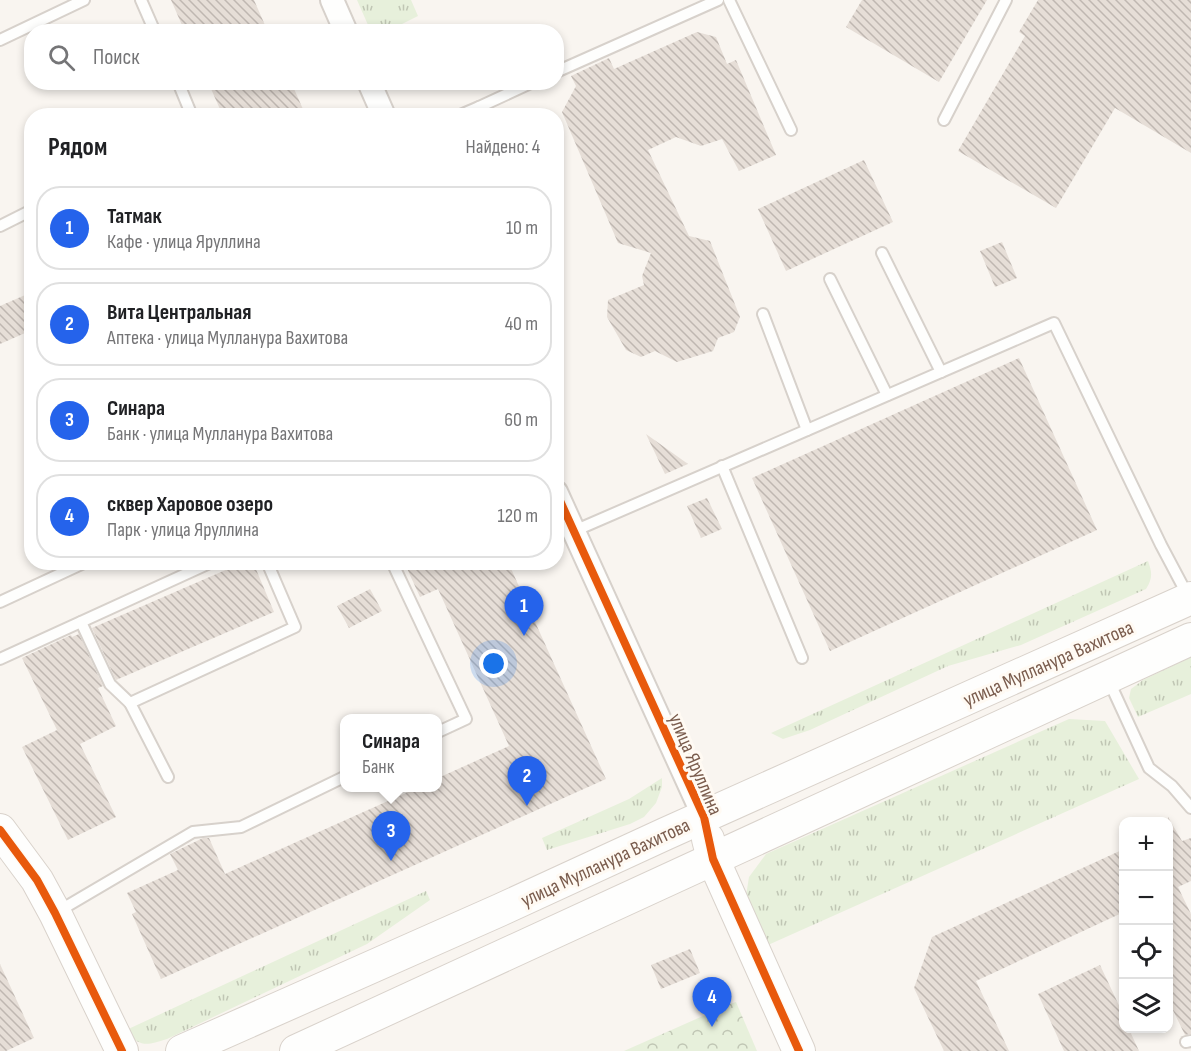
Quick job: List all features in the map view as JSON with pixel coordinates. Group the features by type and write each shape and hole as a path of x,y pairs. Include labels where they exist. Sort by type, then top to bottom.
{"main road":[{"name":"улица Мулланура Вахитова","path":"182,1051 1190,599"},
{"name":"улица Мулланура Вахитова","path":"296,1051 1191,639"},
{"name":"улица Яруллина","path":"704,818 713,859 799,1051"},
{"path":"0,830 37,880 122,1051"}],"street":[{"path":"332,0 342,24"},
{"path":"373,90 380,108"},
{"name":"улица Яруллина","path":"564,509 704,818"}],"lane":[{"path":"34,24 84,0"},
{"path":"141,0 152,24"},
{"path":"564,68 718,0"},
{"path":"729,0 791,130"},
{"path":"944,120 1006,0"},
{"path":"0,40 24,29"},
{"path":"181,90 189,108"},
{"path":"486,108 519,90"},
{"path":"0,226 24,214"},
{"path":"882,253 941,372"},
{"path":"831,279 887,395"},
{"path":"763,314 807,430"},
{"path":"574,531 1054,323 1161,545 1190,599"},
{"path":"722,466 802,657"},
{"path":"0,602 69,570"},
{"path":"0,659 195,570"},
{"path":"130,703 295,627 270,570"},
{"path":"396,570 466,719 442,730"},
{"path":"81,622 110,684 130,703 168,777"},
{"path":"1107,678 1149,768 1172,786 1191,808"},
{"path":"55,913 193,831 240,827 340,779"}],"green space":[{"path":"357,0 411,0 418,16 402,24 368,24"},
{"path":"1148,561 1151,575 1146,589 1021,645 948,666 810,730 783,739 771,733"},
{"path":"1191,657 1191,694 1138,717 1129,698 1131,689 1143,680"},
{"path":"1069,719 1105,721 1139,779 768,945 746,896 749,877 766,854"},
{"path":"662,778 662,787 656,803 644,817 630,824 547,850 542,838 629,799"},
{"path":"426,891 430,900 367,944 167,1039 144,1044 124,1031"},
{"path":"736,1002 757,1051 624,1051 730,1004"}],"building":[{"path":"171,0 254,0 264,24 182,24"},
{"path":"862,0 987,0 939,82 846,27"},
{"path":"1038,0 1191,0 1191,153 1115,108 1056,208 958,151 1025,36 1019,32"},
{"path":"697,32 716,37 727,64 736,60 776,155 739,171 722,139 701,146 676,137 648,150 689,236 710,241 740,317 734,332 718,338 713,351 677,362 655,351 641,357 626,350 607,317 608,300 644,285 642,276 651,253 618,243 564,117 564,108 576,86 571,76 609,58 614,69"},
{"path":"212,90 295,90 302,108 219,108"},
{"path":"864,160 893,222 786,271 758,209"},
{"path":"1002,242 1017,278 995,287 980,251"},
{"path":"24,296 24,334 0,344 0,306"},
{"path":"1019,358 1097,530 830,651 752,478"},
{"path":"646,434 688,464 665,474"},
{"path":"707,498 722,529 701,538 687,506"},
{"path":"226,570 256,570 274,612 116,680 92,628"},
{"path":"408,570 512,570 606,779 161,979 132,914 136,912 127,893 178,870 170,854 203,838 209,838 225,874 408,792 442,792 442,776 509,746 438,589 420,597"},
{"path":"370,589 382,611 349,628 337,606"},
{"path":"79,634 103,686 98,688 116,726 80,744 116,817 68,840 22,747 57,730 22,658 71,635 72,637"},
{"path":"1173,826 1182,841 1191,838 1191,881 1178,887 1191,914 1191,1034 1185,1035 1173,1010"},
{"path":"1119,851 1119,914 976,981 1009,1051 944,1051 914,988 932,937"},
{"path":"690,949 700,973 661,989 651,965"},
{"path":"0,964 34,1038 6,1051 0,1051"},
{"path":"1100,965 1119,1005 1119,1033 1131,1033 1139,1051 1064,1051 1038,994"}],"cycle path":[{"path":"564,510 704,817 713,859 799,1051"},
{"path":"0,830 37,880 122,1051"}],"place":[{"name":"Татмак","path":"524,636"},
{"name":"Вита Центральная","path":"527,806"},
{"name":"Синара","path":"391,861"},
{"name":"сквер Харовое озеро","path":"712,1027"}]}
